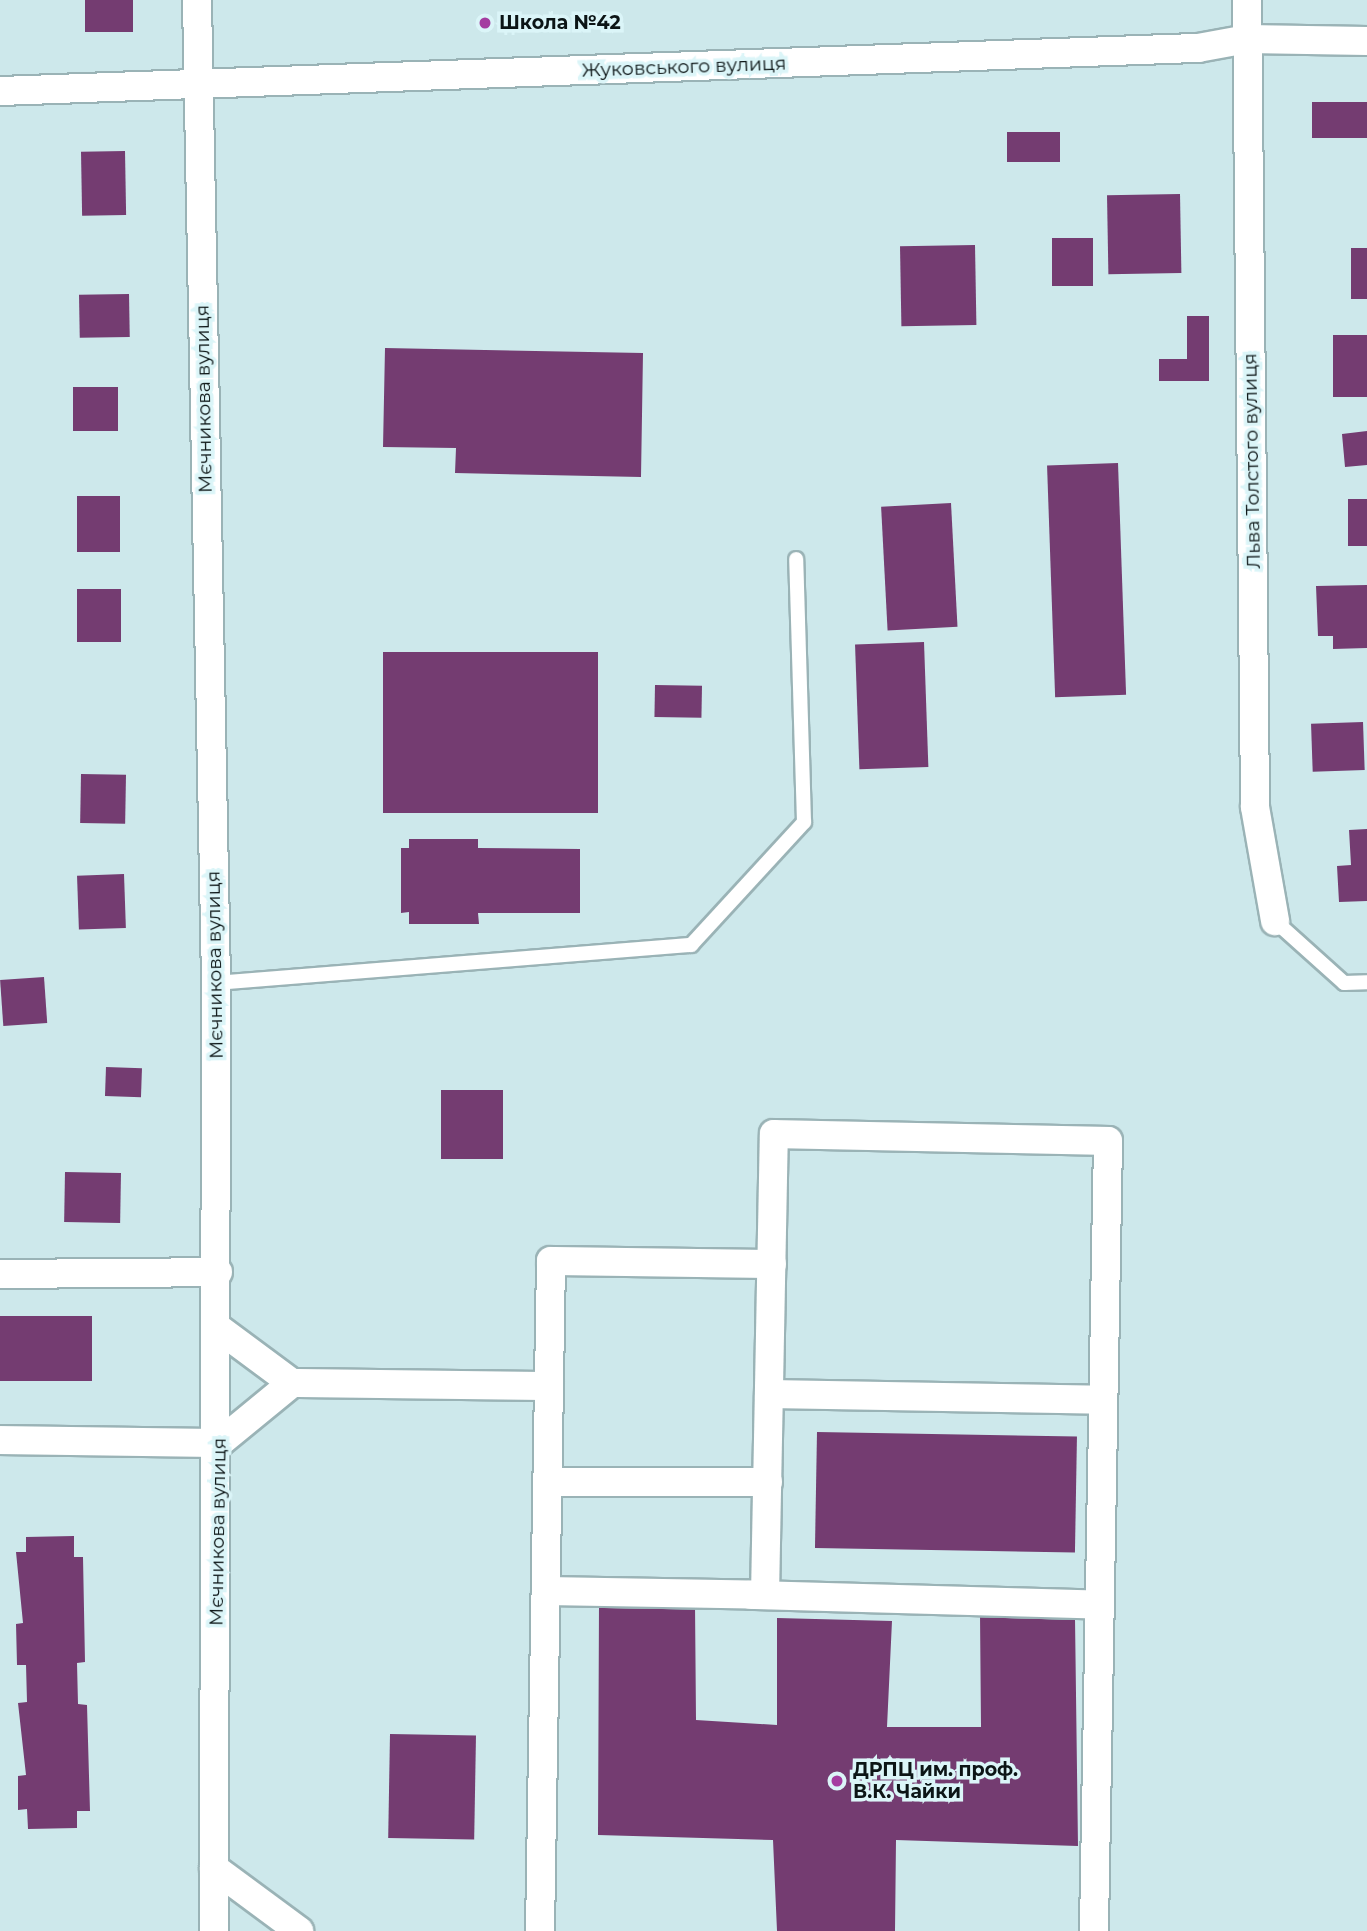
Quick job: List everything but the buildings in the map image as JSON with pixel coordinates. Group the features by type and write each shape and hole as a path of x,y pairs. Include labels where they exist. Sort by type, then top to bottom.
{"street":[{"name":"Мєчникова вулиця","path":"197,0 216,983 219,1443 214,1931"},
{"name":"Льва Толстого вулиця","path":"1247,0 1255,807 1275,921"},
{"name":"Жуковського вулиця","path":"0,91 1198,48 1247,39 1367,41"},
{"path":"751,1595 765,1595 774,1134 1108,1141 1094,1931"},
{"path":"540,1931 551,1261 772,1264"},
{"path":"0,1274 218,1272"},
{"path":"218,1328 292,1383 549,1386"},
{"path":"0,1440 219,1443 292,1383"},
{"path":"769,1394 1103,1400"},
{"path":"548,1482 768,1482"},
{"path":"546,1591 1099,1605"},
{"path":"215,1868 299,1931"}],"lane":[{"path":"216,983 691,945 804,822 796,559"},
{"path":"1275,921 1344,983 1367,982"}],"place":[{"name":"Школа №42","path":"485,23"},
{"name":"ДРПЦ им. проф. В.К. Чайки","path":"837,1781"}]}
